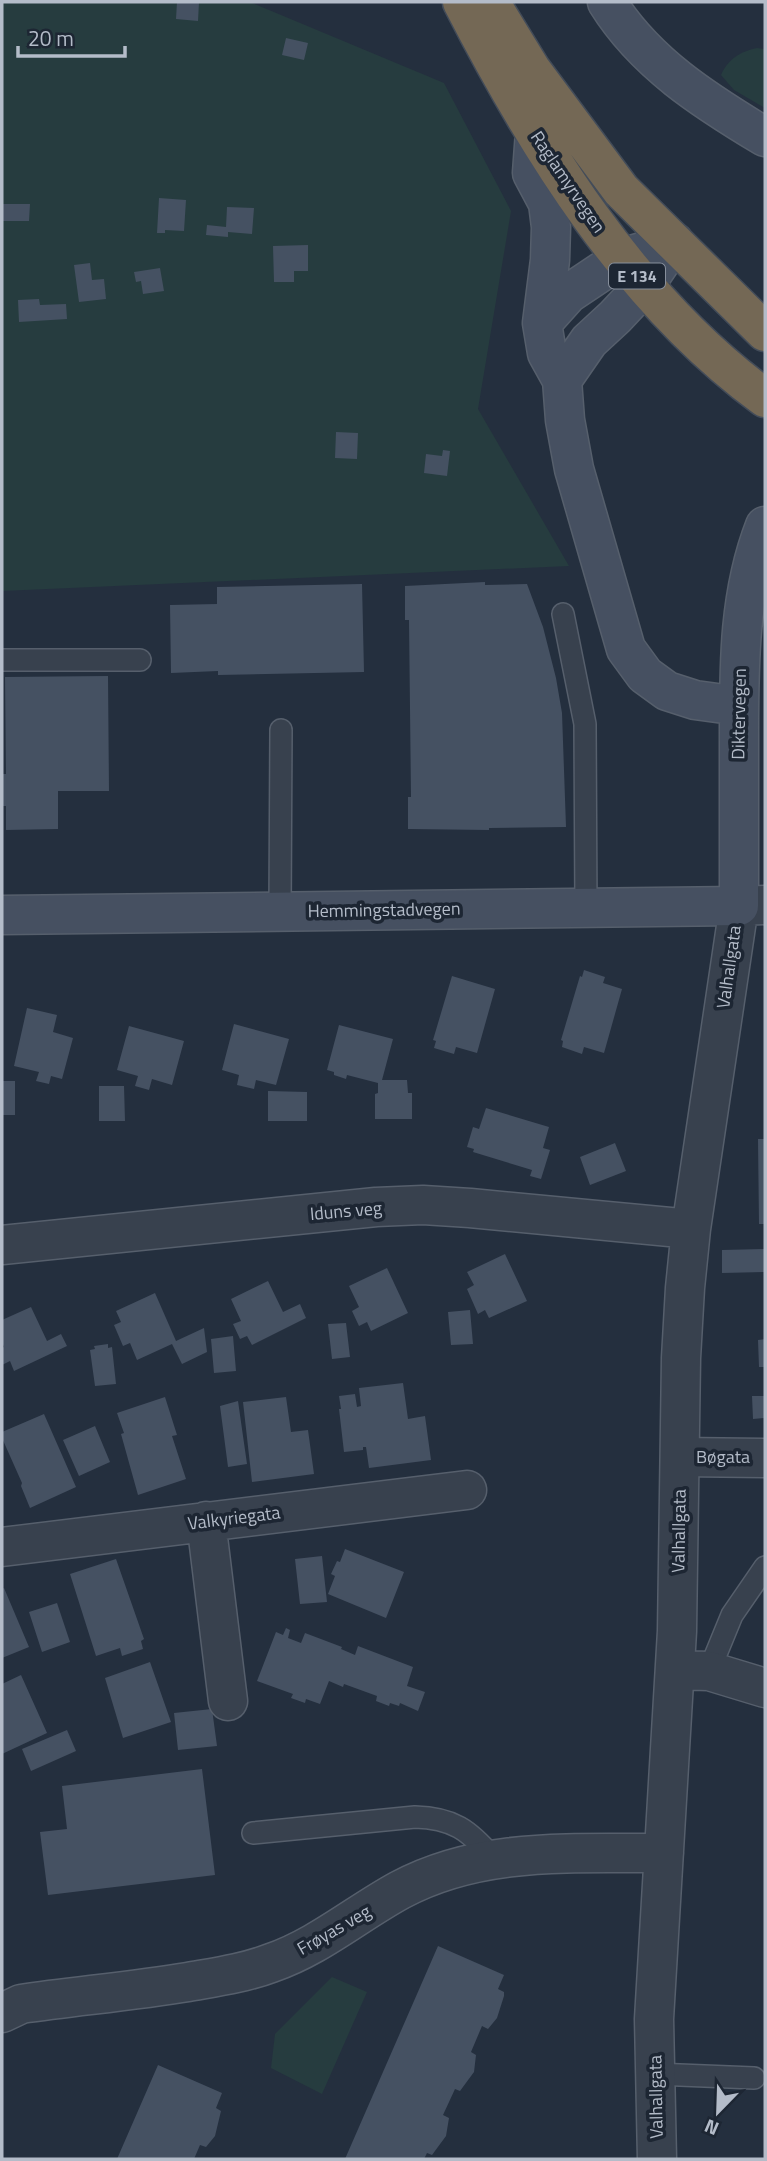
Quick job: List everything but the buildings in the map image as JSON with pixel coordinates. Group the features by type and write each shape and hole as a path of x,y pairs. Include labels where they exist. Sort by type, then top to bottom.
{"highway":[{"name":"Raglamyrvegen","path":"462,2 535,132 591,220 634,272 706,349 765,398"},
{"name":"Raglamyrvegen","path":"490,2 531,69 621,190 765,331"}],"street":[{"path":"607,2 642,48 678,80 765,137"},
{"path":"535,132 532,173 548,203 551,227 542,323 547,353 562,380 565,420 574,469 626,649 645,675 667,691 695,700 739,706"},
{"path":"542,323 568,294 634,272 674,242"},
{"path":"562,380 589,341 615,317 634,272"},
{"name":"Diktervegen","path":"752,906 739,706 740,646 746,591 765,526"},
{"name":"Hemmingstadvegen","path":"2,915 752,906"},
{"name":"Valhallgata","path":"657,2159 654,2019 664,1853 692,1670 680,1457 681,1358 691,1229 752,906"},
{"name":"Iduns veg","path":"2,1245 424,1205 691,1229"},
{"name":"Bøgata","path":"680,1457 765,1458"},
{"name":"Valkyriegata","path":"2,1547 467,1490"},
{"path":"206,1521 228,1701"},
{"path":"692,1670 765,1688"},
{"name":"Frøyas veg","path":"2,2013 21,2004 147,1989 227,1975 271,1963 315,1943 401,1890 447,1871 492,1858 529,1854 664,1853"}],"lane":[{"path":"563,614 585,724 586,908"},
{"path":"2,660 140,660"},
{"path":"281,730 281,911"},
{"path":"692,1670 765,1567"},
{"path":"253,1833 415,1817 433,1818 453,1823 474,1836 492,1858"},
{"path":"655,2074 754,2078"}],"green space":[{"path":"2,2 250,2 444,83 511,211 478,409 569,566 2,591"},
{"path":"757,48 765,49 765,108 734,90 721,75 736,57"},
{"path":"332,1977 367,1992 322,2094 271,2068 275,2034"}]}
